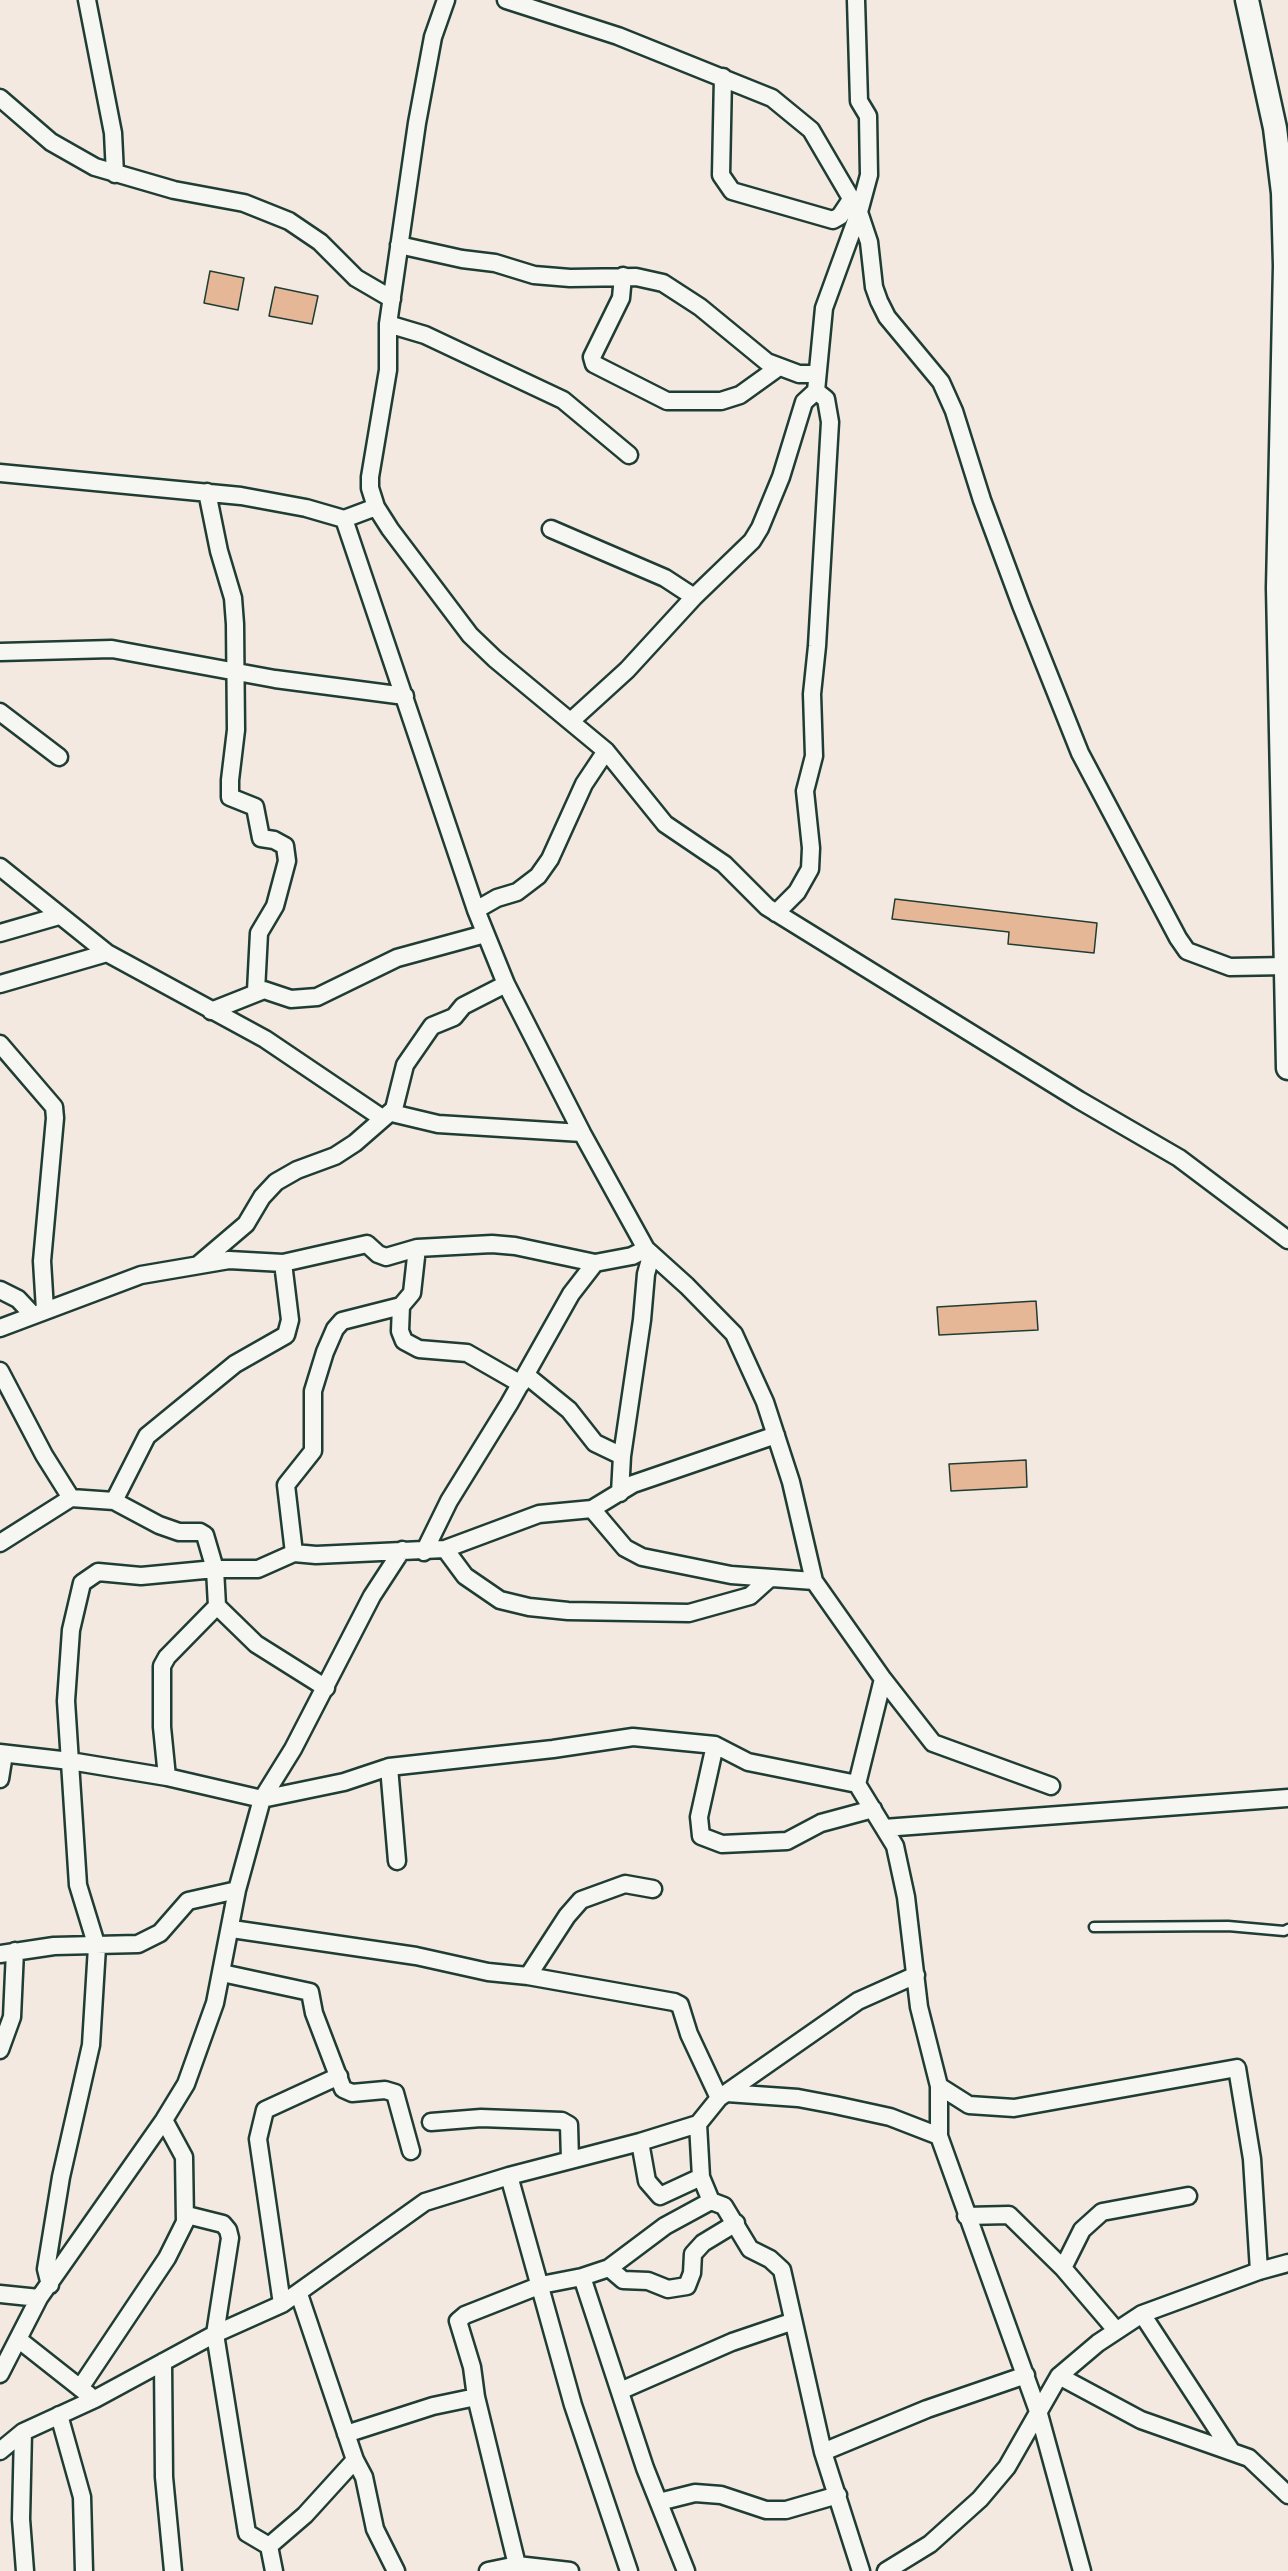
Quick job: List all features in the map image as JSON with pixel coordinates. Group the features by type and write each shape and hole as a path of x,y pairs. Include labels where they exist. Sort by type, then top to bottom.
{"street":[{"path":"87,0 116,153 115,174"},
{"path":"446,0 435,28 429,58 399,245 388,324 388,370 370,477 370,488 376,507 390,529 470,635 495,659 606,751 666,824 724,864 767,907 1079,1100 1179,1158 1288,1240"},
{"path":"506,0 618,36 723,77 772,98 812,130 855,205 868,242 874,287 887,317 941,382 954,411 982,500 1021,605 1080,753 1178,938 1187,951 1230,967 1287,971"},
{"path":"571,721 627,670 694,597 752,541 760,528 781,477 804,402 816,382 824,308 855,205 868,175 868,116 859,102 856,0"},
{"path":"1247,0 1275,128 1283,193 1286,329 1285,437 1278,588 1288,1068"},
{"path":"723,77 721,175 732,190 833,220 855,205"},
{"path":"0,98 51,142 95,167 174,190 244,203 289,221 320,242 356,278 392,299"},
{"path":"399,245 462,259 495,262 534,275 570,278 623,276 663,283 700,307 767,362 816,382 826,399 830,422 812,694 814,756 806,791 811,848 810,869 797,892 776,913"},
{"path":"623,276 621,298 592,357 594,364 667,401 721,401 740,395 779,367"},
{"path":"388,324 425,335 563,400 629,455"},
{"path":"0,473 207,492 306,508 344,519 376,507"},
{"path":"207,492 219,551 233,598 237,671 236,730 230,797 255,807 261,838 274,840 285,846 287,861 275,906 259,933 256,991"},
{"path":"344,519 476,910 506,984 582,1133 649,1253 687,1286 734,1334 751,1368 776,1435 791,1482 814,1581 883,1679 933,1743 1051,1786"},
{"path":"551,529 665,578 694,597"},
{"path":"0,652 112,649 237,671 405,696"},
{"path":"0,712 59,757"},
{"path":"476,910 497,898 517,892 538,876 550,859 584,784 606,751"},
{"path":"0,867 107,953 265,1040 388,1114 438,1124 582,1133"},
{"path":"0,933 59,916"},
{"path":"211,1011 256,991 264,990 291,999 317,997 397,958 485,934"},
{"path":"0,984 107,953"},
{"path":"196,1267 246,1224 262,1197 276,1182 297,1170 335,1156 355,1143 388,1114 405,1065 432,1026 454,1017 470,1002 506,984"},
{"path":"0,1044 54,1107 55,1118 39,1312"},
{"path":"0,1328 141,1275 229,1260 283,1263 367,1244 378,1254 386,1257 417,1248 450,1245 514,1246 595,1263 649,1253"},
{"path":"294,1553 286,1485 313,1451 314,1391 325,1352 335,1329 342,1321 401,1306 412,1293 417,1248"},
{"path":"620,1494 622,1456 645,1303 649,1253"},
{"path":"114,1501 147,1436 235,1364 286,1335 290,1320 283,1263"},
{"path":"424,1552 449,1501 524,1379 563,1306 595,1263"},
{"path":"0,1290 39,1312"},
{"path":"401,1306 400,1331 404,1341 427,1350 467,1353 524,1379 569,1410 595,1443 622,1456"},
{"path":"0,1371 44,1455 71,1498"},
{"path":"45,2291 46,2269 61,2177 91,2045 97,1947 78,1885 66,1701 71,1630 82,1582 98,1572 141,1576 215,1569 258,1569 294,1553 316,1555 402,1550 424,1552 445,1549 538,1514 592,1509 633,1484 776,1435"},
{"path":"0,1543 71,1498 114,1501 159,1526 180,1532 200,1532 205,1535 215,1569 217,1606 256,1644 326,1688"},
{"path":"592,1509 625,1548 642,1557 731,1575 814,1581"},
{"path":"445,1549 465,1576 501,1600 529,1607 568,1611 688,1613 750,1596 770,1578"},
{"path":"0,2374 45,2291 164,2120 186,2084 202,2046 222,1973 232,1929 237,1890 262,1799 326,1688 372,1596 402,1550"},
{"path":"167,1777 162,1727 162,1666 167,1657 217,1606"},
{"path":"856,1784 883,1679"},
{"path":"0,1779 2,1753 70,1761 167,1777 262,1799 345,1782 389,1767 553,1749 633,1737 715,1745 748,1762 856,1784 895,1846 906,1897 927,2046 939,2086 939,2136 1039,2414 1082,2571"},
{"path":"715,1745 699,1817 701,1836 722,1844 787,1841 821,1823 873,1809"},
{"path":"389,1767 397,1861"},
{"path":"884,1828 1288,1798"},
{"path":"528,1976 567,1916 581,1900 625,1884 653,1889"},
{"path":"0,2050 12,2017 7,1952 54,1946 97,1947 138,1944 160,1933 188,1901 237,1890"},
{"path":"232,1929 416,1956 488,1972 528,1976 680,2005 689,2034 723,2095"},
{"path":"222,1973 310,1992 314,2013 343,2089 351,2093 385,2090 395,2093 411,2151"},
{"path":"0,2451 23,2432 95,2399 215,2334 282,2304 425,2202 698,2124 723,2095 858,2001 916,1975"},
{"path":"939,2086 969,2105 1014,2108 1237,2067 1252,2159 1259,2271"},
{"path":"282,2304 258,2139 265,2110 339,2076"},
{"path":"723,2095 798,2098 835,2105 890,2117 939,2136"},
{"path":"431,2122 481,2118 562,2121 569,2125 570,2160"},
{"path":"80,2388 167,2258 186,2215 184,2157 164,2120"},
{"path":"698,2124 701,2177 711,2201 724,2206 750,2249 770,2259 782,2270 791,2322 823,2452 861,2571"},
{"path":"640,2142 647,2181 660,2196 701,2177"},
{"path":"510,2176 576,2415 624,2571"},
{"path":"1063,2268 1082,2230 1102,2212 1188,2196"},
{"path":"516,2565 476,2397 472,2367 458,2321 465,2315 541,2285 582,2277 609,2268 666,2226 711,2201"},
{"path":"186,2215 223,2224 230,2238 215,2334 247,2533 269,2546 274,2571"},
{"path":"966,2216 1009,2215 1063,2268 1116,2330"},
{"path":"609,2268 623,2280 648,2281 669,2289 687,2286 692,2273 693,2254 703,2242 736,2223"},
{"path":"886,2571 930,2544 980,2499 1008,2467 1059,2376 1116,2330 1142,2314 1259,2271 1288,2263"},
{"path":"582,2277 645,2468 686,2571"},
{"path":"0,2294 45,2291"},
{"path":"299,2294 355,2460 364,2477 375,2529 396,2571"},
{"path":"1142,2314 1230,2450"},
{"path":"620,2391 732,2342 791,2322"},
{"path":"18,2339 95,2399"},
{"path":"163,2362 164,2477 173,2571"},
{"path":"823,2452 927,2409 1026,2375"},
{"path":"1059,2376 1141,2420 1249,2458 1288,2495"},
{"path":"346,2433 433,2406 476,2397"},
{"path":"59,2415 82,2497 84,2571"},
{"path":"23,2432 21,2519 25,2571"},
{"path":"269,2546 305,2515 355,2460"},
{"path":"659,2502 695,2493 721,2495 766,2510 786,2510 838,2495"},
{"path":"488,2571 516,2565 570,2571"}],"lane":[{"path":"1094,1927 1228,1926 1288,1929"}],"building":[{"path":"210,271 244,278 238,310 204,303"},
{"path":"275,287 318,296 312,324 269,316"},
{"path":"895,899 1097,923 1094,953 1008,944 1009,932 892,919"},
{"path":"1036,1301 1038,1330 939,1335 937,1307"},
{"path":"1026,1460 1027,1487 951,1491 949,1464"}]}
